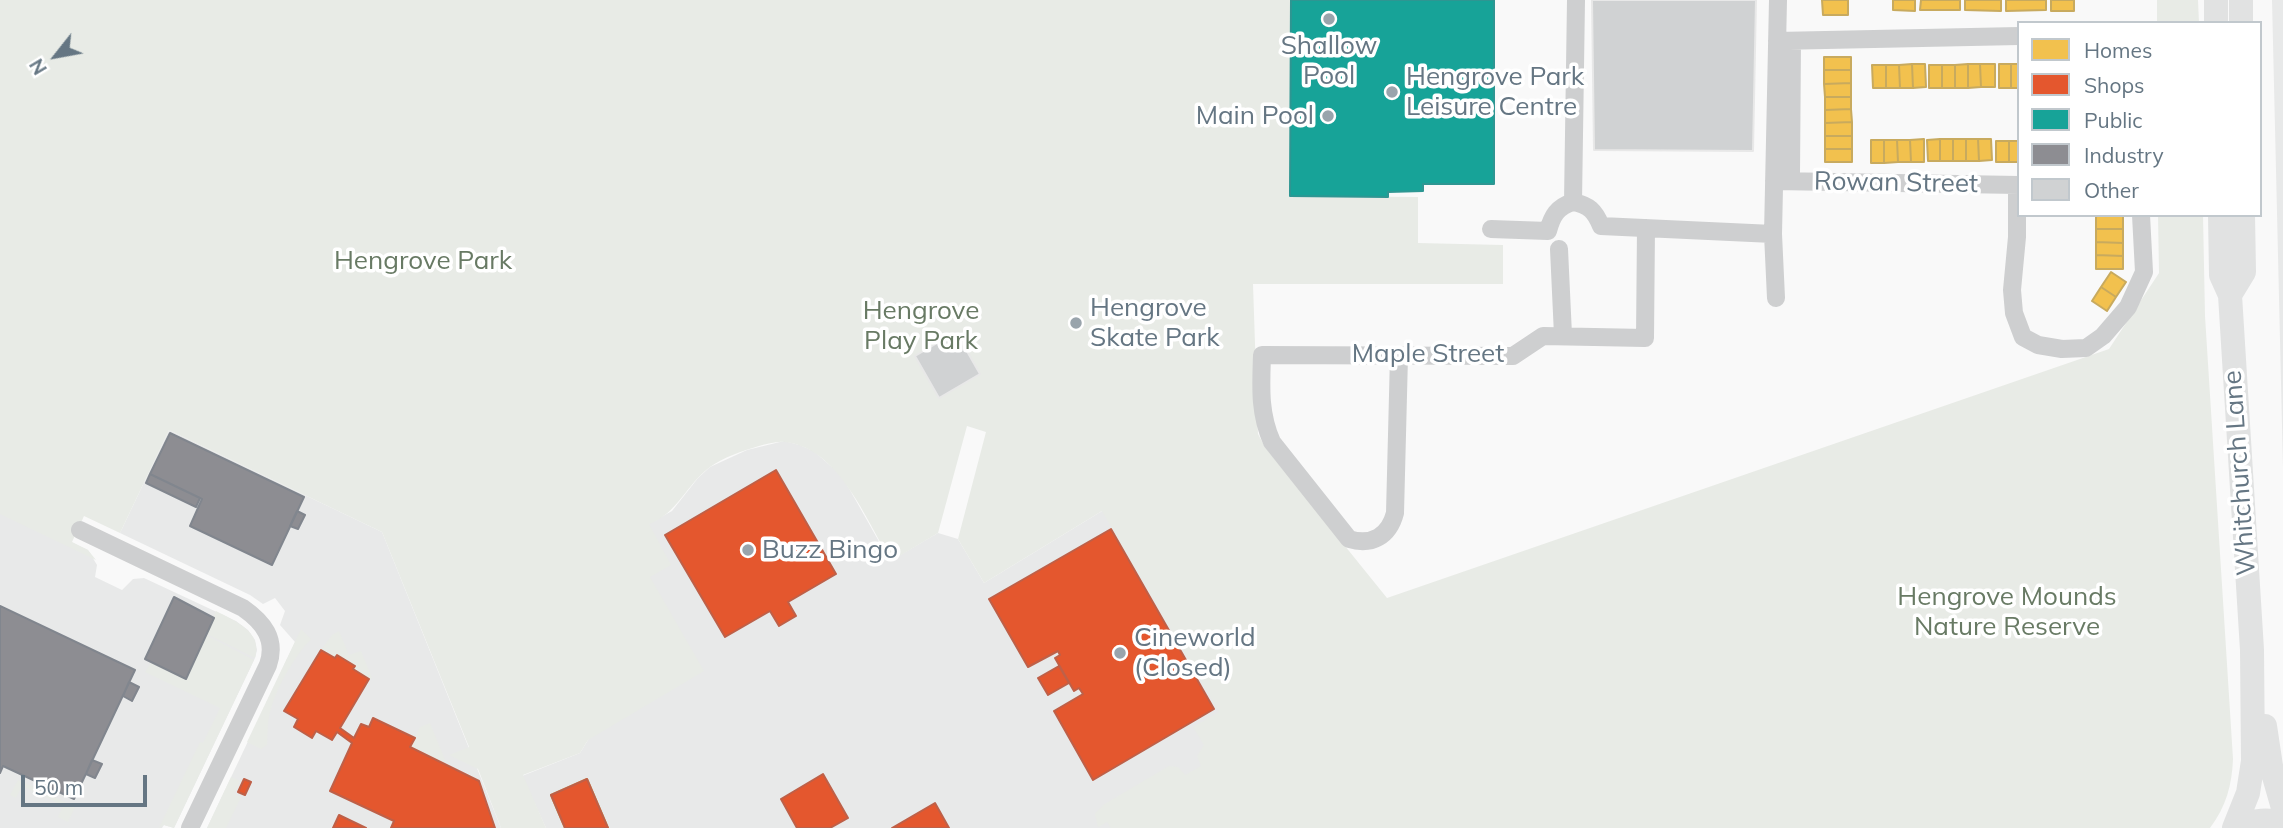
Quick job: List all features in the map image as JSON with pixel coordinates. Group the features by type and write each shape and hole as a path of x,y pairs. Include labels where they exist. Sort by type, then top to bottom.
{"street":[{"path":"1573,202 1576,0"},
{"path":"1776,298 1773,234 1782,177 1784,41 1778,0"},
{"path":"2216,0 2216,21"},
{"path":"2241,0 2241,21"},
{"path":"1784,41 2017,36"},
{"name":"Rowan Street","path":"1782,177 2017,185"},
{"path":"1491,229 1548,231 1556,211 1573,202 1586,205 1596,213 1601,226 1773,234"},
{"path":"2017,217 2012,290 2014,313 2023,337 2038,345 2062,349 2086,348 2103,336 2128,307 2144,272 2141,217"},
{"name":"Whitchurch Lane","path":"2220,217 2221,275 2230,295 2252,650 2253,761 2248,793 2234,828"},
{"name":"Whitchurch Lane","path":"2230,295 2244,272 2243,217"},
{"name":"Maple Street","path":"1399,356 1395,513 1392,526 1369,542 1349,539 1272,442 1265,428 1261,407 1262,355 1513,356 1543,336 1645,338 1646,228"},
{"path":"1559,249 1563,335"},
{"path":"80,530 243,608 258,619 268,634 272,650 268,664 190,828"},
{"name":"Whitchurch Lane","path":"2252,650 2271,766 2283,808"},
{"path":"2241,828 2256,821 2283,822"}],"shaded area":[{"path":"2272,0 2283,0 2283,468"},
{"path":"169,430 382,532 501,828 207,828 295,642 280,625 285,611 275,598 263,604 250,595 120,533"},
{"path":"784,441 815,452 842,476 890,561 938,533 958,539 984,583 1125,497 1292,828 546,828 522,776 580,753 588,740 650,577 648,524 672,511 710,467 747,450"},
{"path":"0,508 88,550 97,565 95,577 122,590 133,579 144,578 236,621 248,630 255,640 255,658 174,828 164,825 162,828 0,828"}],"green space":[{"name":"Hengrove Park","path":"0,0 1291,0 1290,196 1418,197 1418,243 1503,245 1503,284 1253,284 1258,434 1265,447 1387,598 2109,349 2159,273 2158,217 2203,217 2205,316 2233,759 2231,778 2220,812 2210,828 1111,828 1107,822 1098,827 1095,814 1103,805 1169,766 1178,767 1185,775 1201,766 1197,756 1204,745 1193,727 1219,712 1102,511 984,583 958,539 986,432 967,426 938,533 891,561 849,488 821,457 804,447 782,442 772,443 740,452 710,467 667,513 649,524 671,565 650,577 704,671 588,740 580,753 523,775 546,828 501,828 478,769 449,755 469,747 382,532 169,430 120,533 84,516 72,542 88,550 96,560 0,514"},
{"path":"2157,0 2198,0 2199,21 2157,21"},
{"path":"216,611 239,623 251,634 255,641 255,658 207,634"},
{"path":"301,629 311,639 291,665 280,686 269,717 267,745 261,749 247,742"},
{"path":"339,631 349,655 361,651 372,678 369,679 353,669 355,666 321,650 332,635"},
{"path":"206,635 254,660 174,828 164,825 159,828 200,742 203,743 220,708 145,672 151,663 186,679"},
{"path":"430,723 445,760 443,763 410,747 420,727"},
{"path":"231,777 240,781 234,794 241,797 226,828 207,828"},
{"path":"18,780 43,791 41,795 22,786 16,798 10,795"},
{"path":"48,794 75,807 68,822 58,817 63,806 46,797"}],"building: Homes":[{"path":"1822,0 1848,0 1848,15 1823,15"},
{"path":"1893,0 1915,0 1915,11 1893,10"},
{"path":"1921,0 1960,0 1960,10 1920,10"},
{"path":"1965,0 2001,0 2001,11 1965,10"},
{"path":"2006,0 2046,0 2046,10 2006,11"},
{"path":"2051,0 2074,0 2074,11 2051,11"},
{"path":"1824,57 1851,57 1851,70 1824,70"},
{"path":"1912,64 1925,64 1926,87 1913,88"},
{"path":"1912,64 1913,88 1900,88 1899,65"},
{"path":"1968,64 1980,64 1981,87 1968,88"},
{"path":"1968,64 1968,88 1955,88 1955,65"},
{"path":"1980,64 1995,64 1995,87 1981,87"},
{"path":"1999,64 2011,64 2011,88 1999,88"},
{"path":"2011,64 2017,64 2017,88 2011,88"},
{"path":"1872,65 1886,65 1886,88 1873,88"},
{"path":"1886,65 1899,65 1900,88 1886,88"},
{"path":"1929,65 1942,65 1942,88 1929,88"},
{"path":"1942,65 1955,65 1955,88 1942,88"},
{"path":"1824,70 1851,70 1851,83 1824,84"},
{"path":"1851,83 1851,97 1825,97 1824,84"},
{"path":"1825,97 1851,97 1851,109 1825,110"},
{"path":"1851,109 1852,122 1825,123 1825,110"},
{"path":"1852,122 1852,136 1825,136 1825,123"},
{"path":"1825,136 1852,136 1852,149 1825,149"},
{"path":"1924,139 1924,162 1911,162 1910,140"},
{"path":"1940,139 1953,139 1953,161 1940,161"},
{"path":"1940,139 1940,161 1928,161 1927,140"},
{"path":"1953,139 1966,139 1966,161 1953,161"},
{"path":"1966,139 1978,139 1979,161 1966,161"},
{"path":"1978,139 1991,139 1992,160 1979,161"},
{"path":"1871,140 1884,140 1884,163 1871,163"},
{"path":"1884,140 1897,140 1898,162 1884,163"},
{"path":"1897,140 1910,140 1911,162 1898,162"},
{"path":"1996,141 2009,141 2009,162 1996,162"},
{"path":"2009,141 2017,141 2017,162 2009,162"},
{"path":"1825,149 1852,149 1852,162 1825,162"},
{"path":"2096,217 2123,217 2123,229 2096,229"},
{"path":"2096,229 2123,229 2123,243 2096,242"},
{"path":"2096,242 2123,243 2123,256 2096,255"},
{"path":"2096,255 2123,256 2123,269 2096,269"},
{"path":"2111,272 2126,282 2116,297 2101,287"},
{"path":"2101,287 2116,297 2107,311 2092,301"},
{"path":"587,779 608,828 565,828 551,795"}],"building: Shops":[{"name":"Buzz Bingo","path":"776,470 836,574 788,602 796,616 779,626 770,611 725,637 665,535"},
{"name":"Cineworld (Closed)","path":"1111,529 1214,709 1093,780 1054,711 1083,694 1079,688 1074,691 1055,658 1060,655 1058,651 1028,667 989,599"},
{"path":"321,650 335,658 337,655 369,679 340,728 354,738 361,724 369,727 373,718 415,738 410,747 479,781 495,828 391,828 394,821 330,791 352,743 337,732 332,740 316,731 312,738 294,727 298,719 284,711"},
{"path":"1059,666 1069,683 1048,695 1038,678"},
{"path":"823,774 848,818 830,828 797,828 781,799"},
{"path":"244,779 251,782 245,795 238,792"},
{"path":"587,779 608,828 565,828 551,795"},
{"path":"935,803 949,828 892,828"},
{"path":"339,815 366,828 333,828"}],"building: Public":[{"name":"Hengrove Park Leisure Centre","path":"1291,0 1494,0 1494,184 1423,184 1423,191 1388,192 1388,197 1290,196"}],"building: Industry":[{"path":"170,433 304,497 272,565 190,526 202,499 150,474"},
{"path":"150,474 200,498 196,507 146,483"},
{"path":"297,511 305,515 298,529 290,526"},
{"path":"174,597 214,618 186,679 145,659"},
{"path":"0,606 135,670 74,799 3,766 0,773"},
{"path":"129,682 139,687 132,701 123,696"},
{"path":"92,760 102,764 95,778 86,774"}],"building: Other":[{"path":"1592,0 1756,0 1753,151 1594,150"},
{"path":"956,332 980,374 939,398 915,356"}],"place":[{"name":"Shallow Pool","path":"1329,19"},
{"name":"Hengrove Park Leisure Centre","path":"1392,92"},
{"name":"Main Pool","path":"1328,116"},
{"name":"Hengrove Skate Park","path":"1076,323"},
{"name":"Buzz Bingo","path":"748,550"},
{"name":"Cineworld (Closed)","path":"1120,653"}],"park label":[{"name":"Hengrove Play Park","path":"921,326"},
{"name":"Hengrove Mounds Nature Reserve","path":"2007,612"}]}
